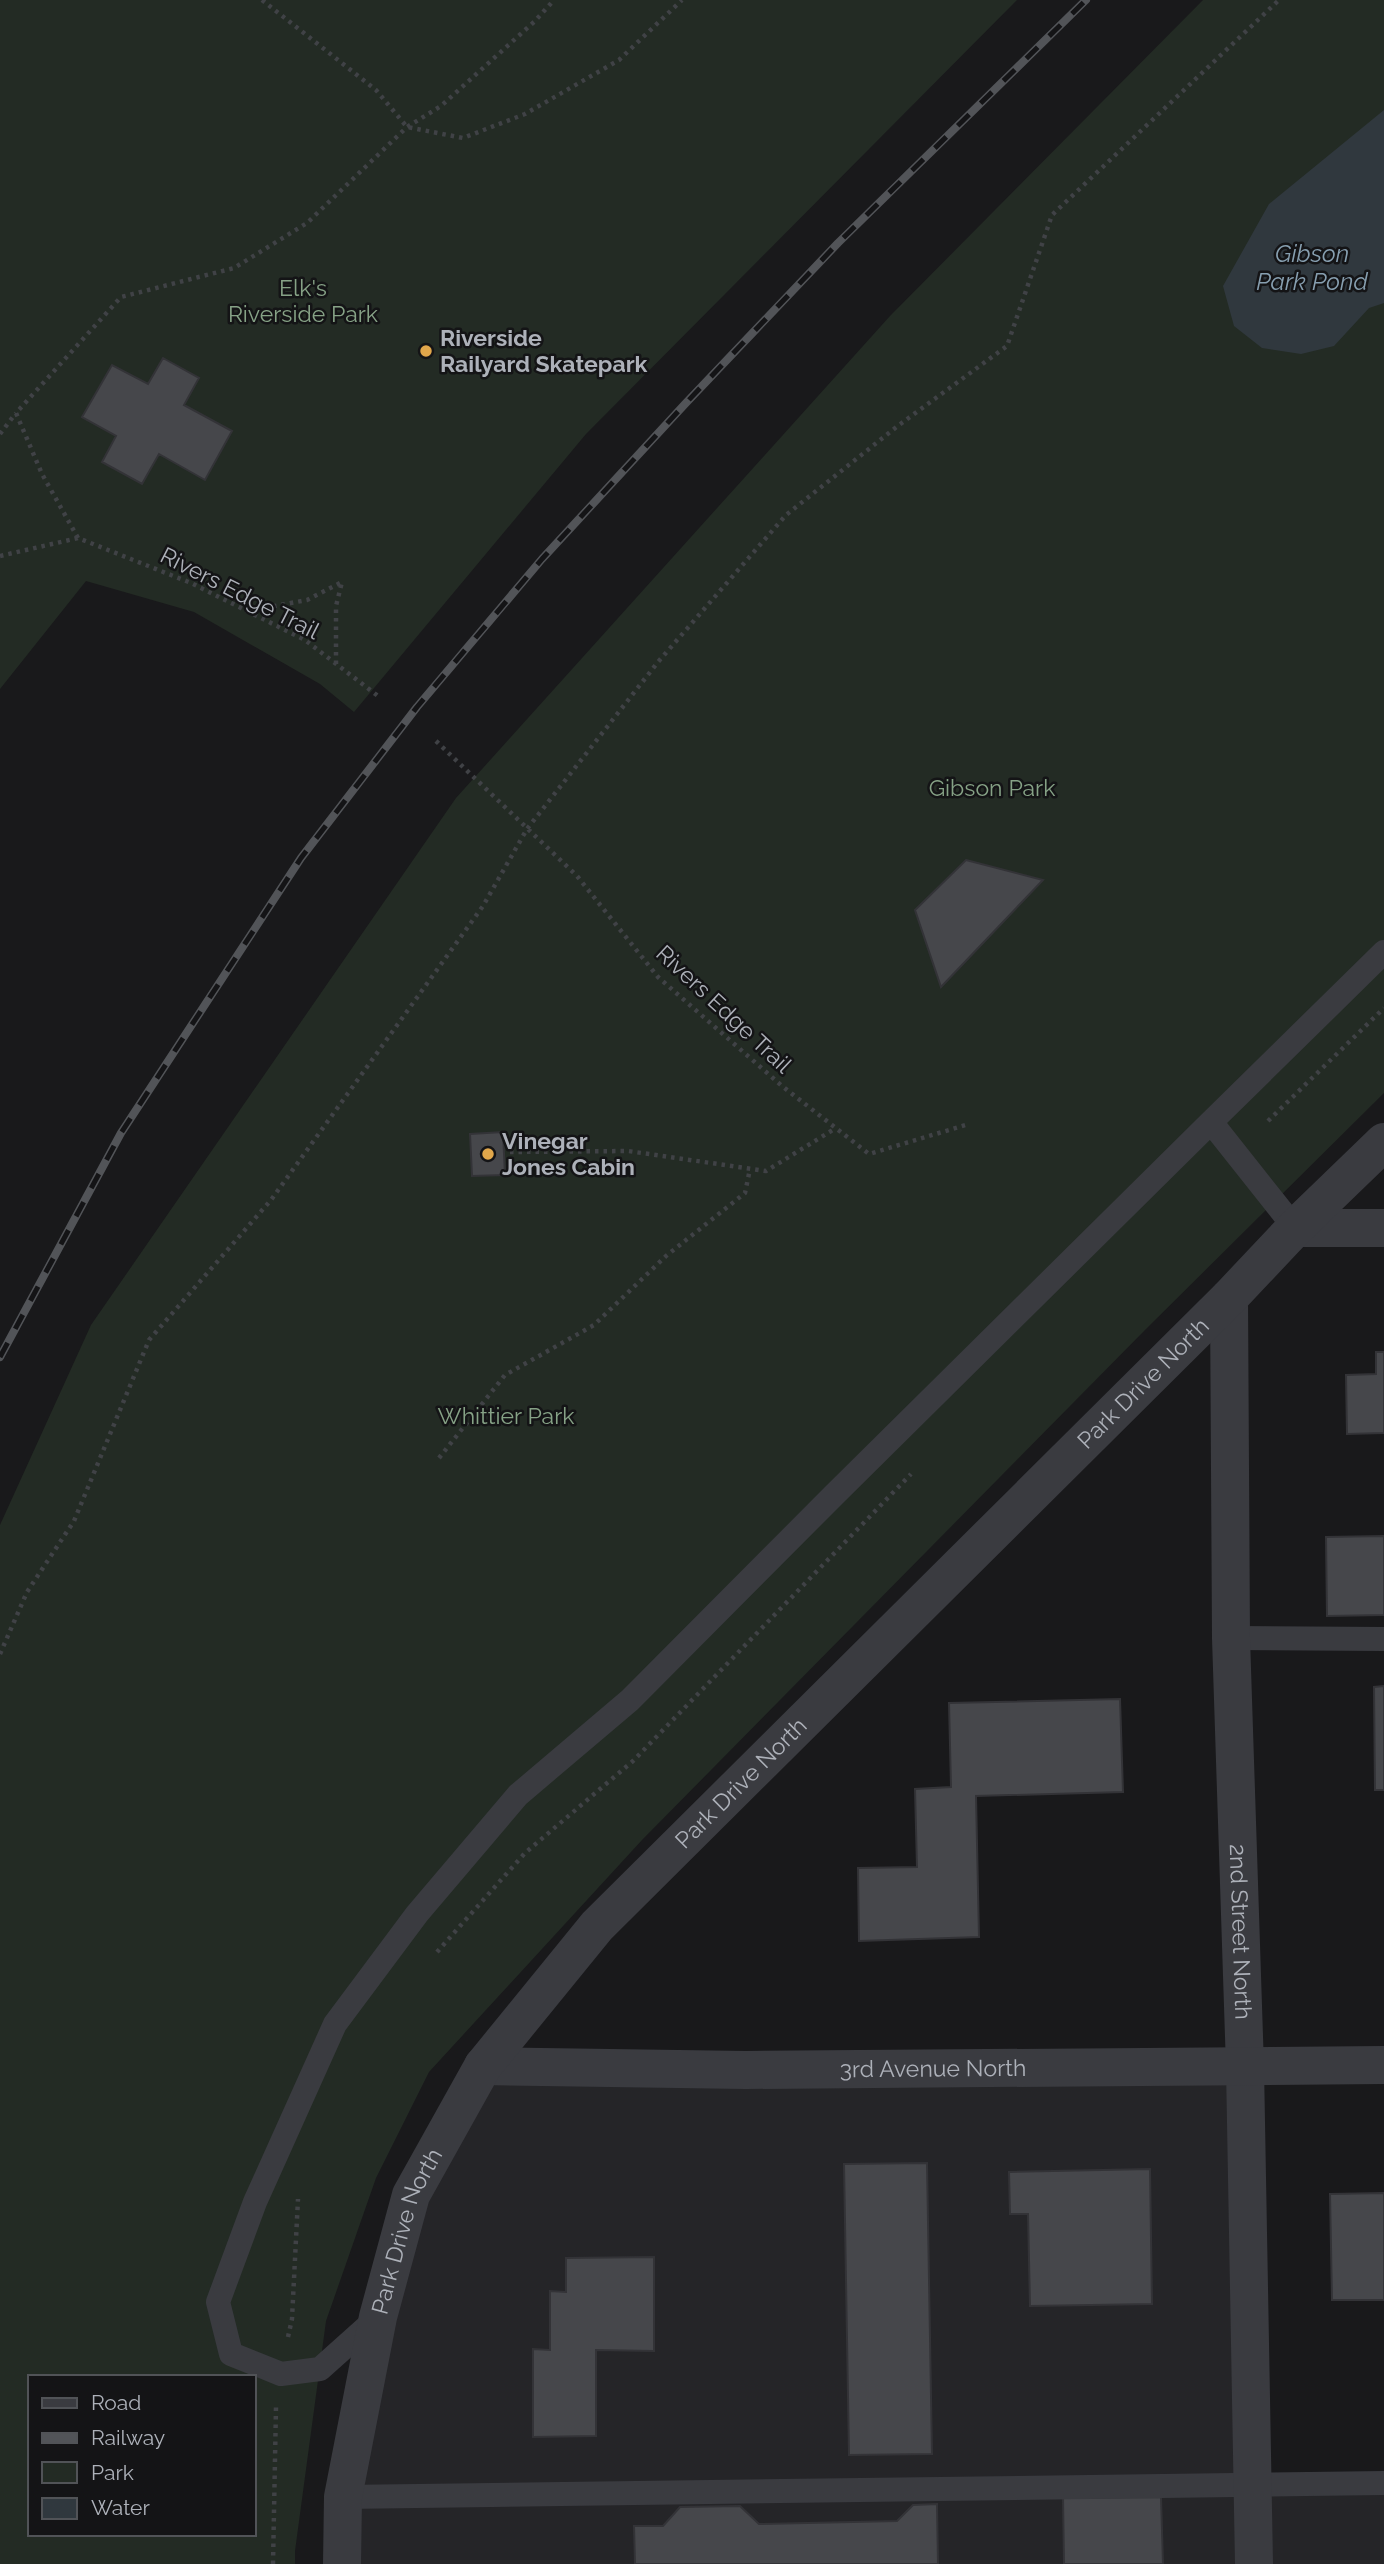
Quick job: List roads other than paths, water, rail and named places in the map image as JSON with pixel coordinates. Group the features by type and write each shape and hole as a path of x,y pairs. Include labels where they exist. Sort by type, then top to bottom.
{"street":[{"name":"Park Drive North","path":"342,2564 343,2497 378,2317 411,2195 483,2066 597,1926 1384,1142"},
{"path":"1295,1228 1384,1228"},
{"name":"2nd Street North","path":"1229,1298 1231,1638 1245,2067 1254,2564"},
{"name":"3rd Avenue North","path":"483,2066 746,2070 1384,2065"}],"lane":[{"path":"378,2317 320,2369 281,2374 232,2354 218,2302 255,2202 335,2025 417,1914 518,1795 630,1700 1384,952"},
{"path":"1212,1122 1295,1228"},
{"path":"1231,1638 1384,1639"},
{"path":"343,2497 1384,2483"}],"water":[{"name":"Gibson Park Pond","path":"1384,110 1384,303 1369,308 1334,346 1301,354 1262,348 1234,326 1223,286 1269,204"}],"railway":[{"path":"0,1357 121,1133 301,858 417,707 542,559 685,404 838,243 1086,0"}],"place":[{"name":"Riverside Railyard Skatepark","path":"426,351"},
{"name":"Vinegar Jones Cabin","path":"488,1154"}],"park label":[{"name":"Elk's Riverside Park","path":"303,301"},
{"name":"Gibson Park","path":"992,788"},
{"name":"Whittier Park","path":"506,1416"}]}
